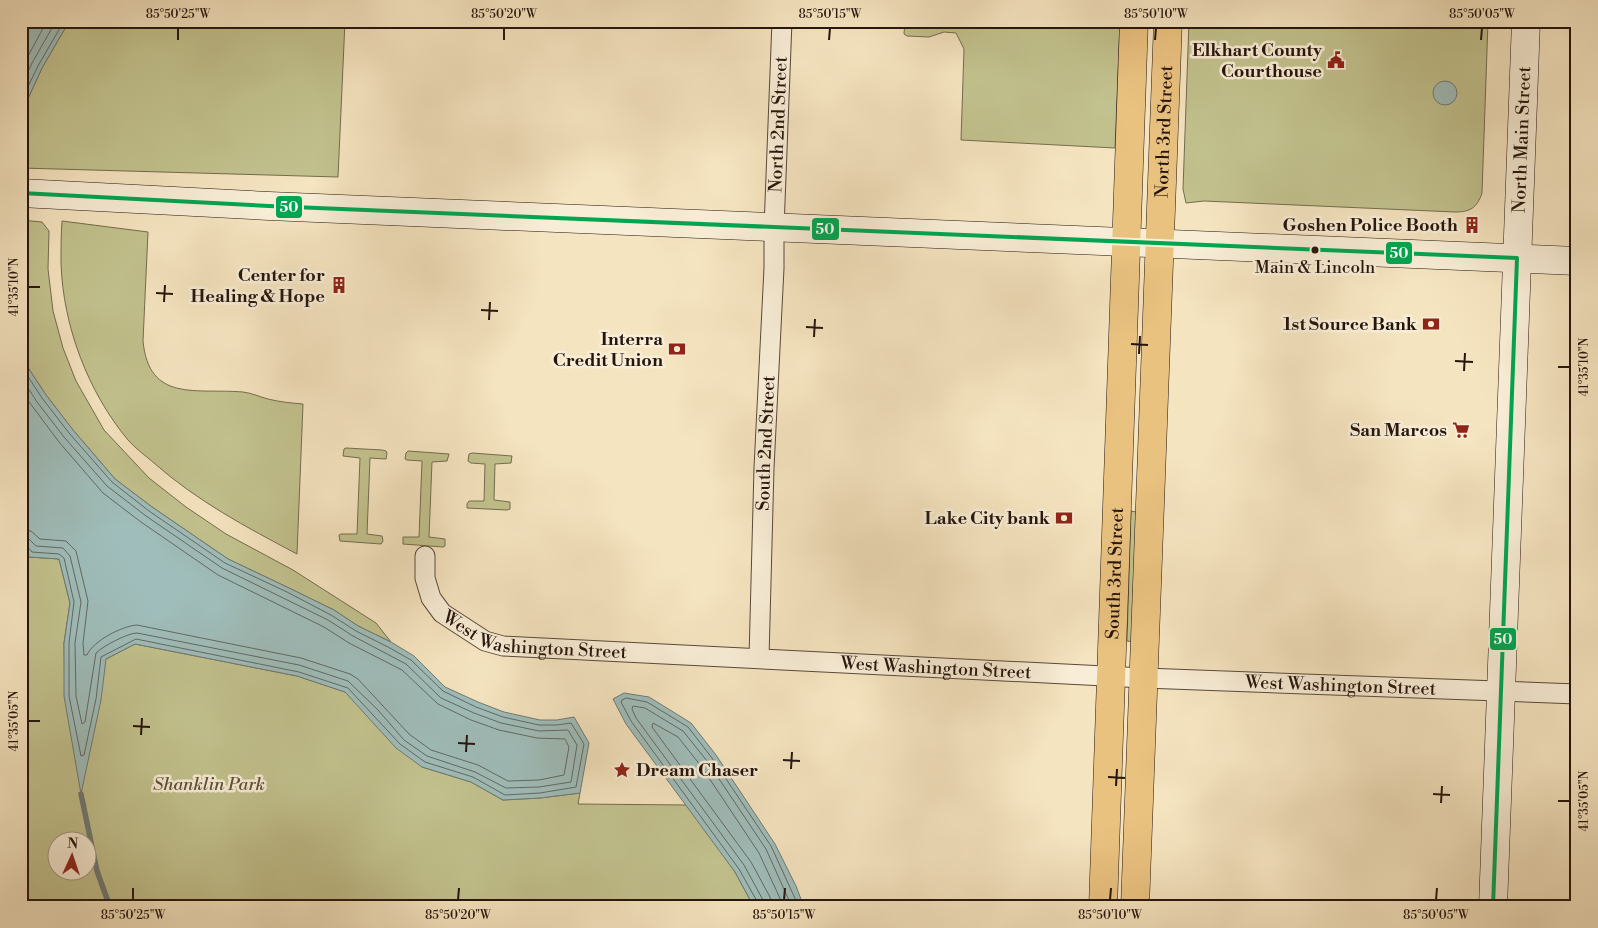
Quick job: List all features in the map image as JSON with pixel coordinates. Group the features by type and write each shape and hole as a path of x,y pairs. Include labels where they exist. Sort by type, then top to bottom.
{"main road":[{"name":"North 3rd Street","path":"1126,241 1134,21"},
{"name":"North 3rd Street","path":"1160,242 1168,21"},
{"name":"South 3rd Street","path":"1103,907 1126,241"},
{"name":"South 3rd Street","path":"1135,907 1160,242"}],"street":[{"name":"North 2nd Street","path":"774,228 782,21"},
{"name":"North Main Street","path":"1493,907 1526,21"},
{"path":"34,194 250,206 1160,242 1577,261"},
{"name":"South 2nd Street","path":"759,658 764,468 774,268 774,228"},
{"name":"West Washington Street","path":"425,556 425,578 431,598 442,613 485,641 503,646 1144,678 1577,694"}],"green space":[{"path":"71,21 345,21 338,177 21,168 21,156 26,143 25,105 42,68"},
{"path":"905,21 1120,21 1115,148 961,140 964,49 956,33 944,32 929,37 907,36 904,34"},
{"path":"1189,21 1488,21 1482,193 1478,202 1469,210 1455,212 1204,201 1186,203 1183,189"},
{"path":"21,220 42,222 49,231 48,269 53,311 63,348 76,381 104,430 149,478 186,507 226,534 293,570 376,623 391,642 358,626 334,610 228,559 115,479 46,395 21,357"},
{"path":"62,221 148,232 143,341 147,361 155,375 165,383 178,388 243,392 272,400 303,404 297,554 241,523 170,477 128,440 114,421 90,380 73,334 63,287 61,263"},
{"path":"344,449 382,450 387,453 386,459 370,458 367,534 382,536 383,541 381,544 340,541 339,535 341,534 357,534 360,458 343,456"},
{"path":"408,451 449,454 447,461 432,462 429,537 445,539 445,546 443,547 403,544 403,537 419,537 422,461 405,459"},
{"path":"469,454 512,456 511,463 495,464 494,500 510,502 510,509 467,508 469,501 484,501 485,464 468,461"},
{"path":"1131,511 1136,512 1134,642 1127,641"},
{"name":"Shanklin Park","path":"21,546 29,557 59,559 70,603 64,643 65,696 106,659 135,644 297,676 345,692 422,767 471,782 503,800 580,793 578,804 688,805 735,872 754,907 21,907"}],"water":[{"path":"21,21 71,21 42,68 25,105 26,143 21,156"},
{"path":"1445,81 1454,84 1457,93 1454,102 1445,105 1436,102 1433,93 1436,84"},
{"path":"21,357 46,395 115,479 228,559 334,610 358,626 391,642 414,656 445,687 504,712 540,720 574,717 589,743 580,793 503,800 471,782 422,767 396,748 345,692 297,676 135,644 106,659 101,700 81,794 64,696 64,643 70,603 59,559 29,557 21,546"},
{"path":"624,693 649,697 691,723 716,755 775,844 796,886 804,907 754,907 735,872 626,724 613,699"}],"waterway":[{"path":"81,794 97,871 110,907"}],"transit line":[{"name":"50","path":"21,193 269,206 1517,258 1493,907"}],"place":[{"name":"Elkhart County Courthouse","path":"1336,60"},
{"name":"Goshen Police Booth","path":"1472,225"},
{"name":"Main & Lincoln","path":"1315,250"},
{"name":"Center for Healing & Hope","path":"339,285"},
{"name":"1st Source Bank","path":"1431,324"},
{"name":"Interra Credit Union","path":"677,349"},
{"name":"San Marcos","path":"1461,430"},
{"name":"Lake City bank","path":"1064,518"},
{"name":"Dream Chaser","path":"622,770"}]}
